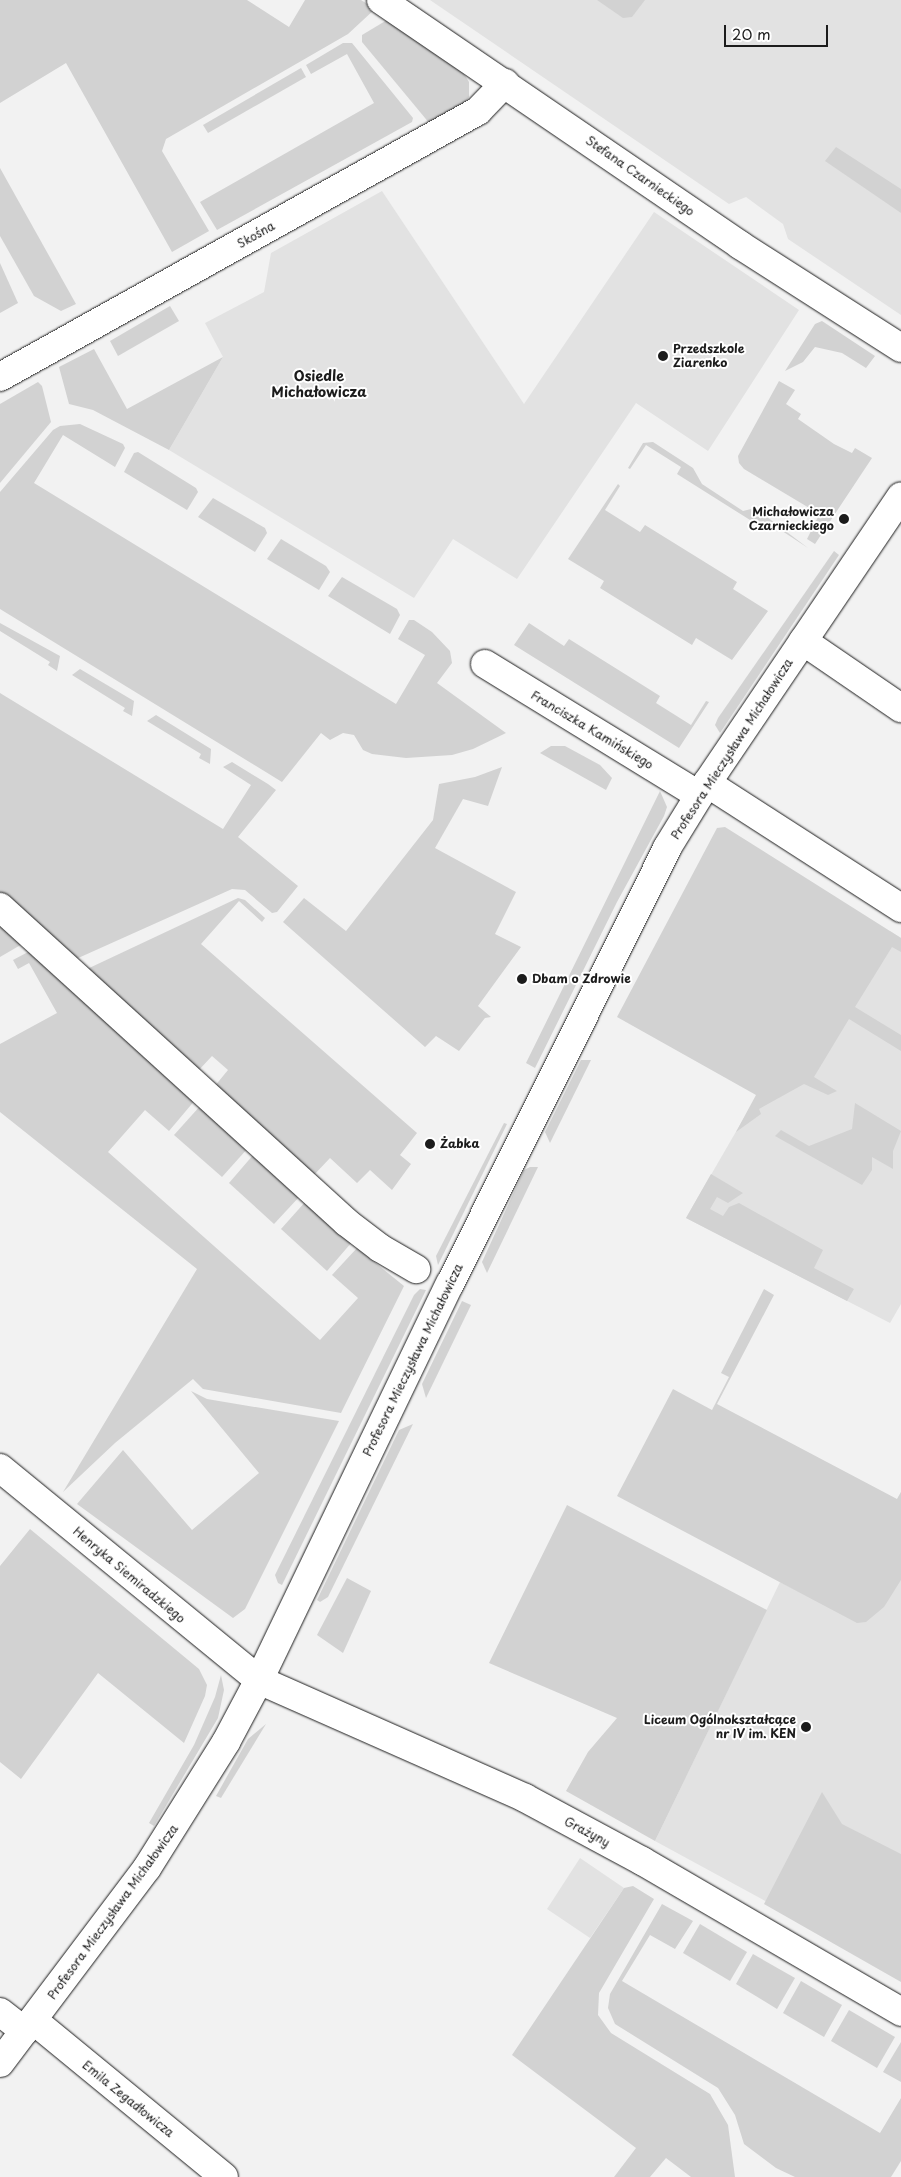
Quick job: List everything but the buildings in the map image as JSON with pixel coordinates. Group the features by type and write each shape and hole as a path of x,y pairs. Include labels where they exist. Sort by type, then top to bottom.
{"street":[{"name":"Stefana Czarnieckiego","path":"381,0 740,245 901,348"},
{"name":"Skośna","path":"0,377 456,124 488,104 505,83"},
{"name":"Profesora Mieczysława Michałowicza","path":"0,2063 173,1830 259,1680 610,959 663,855 703,789 803,641 896,513"},
{"path":"803,641 901,708"},
{"name":"Franciszka Kamińskiego","path":"486,664 703,789 901,908"},
{"path":"0,907 346,1222 380,1248 416,1269"},
{"name":"Henryka Siemiradzkiego","path":"0,1468 259,1680"},
{"name":"Grażyny","path":"259,1680 525,1798 642,1861 901,2012"},
{"name":"Emila Zegadłowicza","path":"0,2012 29,2026 224,2177"}],"shaded area":[{"path":"0,0 247,0 289,27 305,0 361,0 375,9 348,34 166,139 162,151 209,231 172,252 66,63 0,103"},
{"path":"430,0 901,0 901,315 788,239 783,224 746,197 729,204"},
{"path":"597,0 645,0 632,17 623,18"},
{"path":"387,20 460,68 469,82 469,97 463,105 430,124 362,42 362,35"},
{"path":"343,43 352,43 413,118 412,122 217,230 200,202 374,103 347,54 311,74 306,65"},
{"path":"301,68 306,77 208,133 203,125"},
{"path":"836,147 901,189 901,213 825,161"},
{"path":"0,168 76,304 61,311 34,296 0,236"},
{"path":"382,191 524,404 654,212 799,310 708,451 636,403 517,579 453,539 414,598 169,450 223,357 205,323 264,292 271,253"},
{"path":"0,263 18,303 0,313"},
{"path":"170,306 179,321 118,356 110,341"},
{"path":"822,321 875,356 866,368 842,353 815,347 803,362 785,371 815,324"},
{"path":"94,349 127,409 223,357 169,450 93,410 69,404 59,367"},
{"path":"779,381 795,390 786,404 801,414 798,419 834,444 852,453 855,448 872,458 815,544 807,539 818,517 816,512 744,469 739,463 738,456"},
{"path":"38,382 42,386 51,422 0,483 0,404"},
{"path":"80,424 123,444 125,448 115,467 63,435 34,483 396,704 425,655 398,639 409,620 414,620 432,632 450,651 452,663 437,683 506,733 473,749 452,755 406,758 372,754 363,750 354,735 343,733 330,740 321,733 282,782 0,609 0,492 53,430 60,426"},
{"path":"653,442 693,468 702,484 743,511 755,508 808,548 773,525 769,532 677,474 681,467 646,445 630,469 628,468 643,443"},
{"path":"138,452 196,488 198,492 187,510 124,472 134,453"},
{"path":"618,484 620,486 605,510 640,532 645,525 737,582 733,589 768,611 732,660 696,638 692,645 600,588 604,581 568,559"},
{"path":"213,498 265,528 267,533 255,552 198,517"},
{"path":"281,539 326,566 330,572 319,590 267,559"},
{"path":"834,551 839,555 720,733 715,725 718,718"},
{"path":"342,577 397,609 400,615 390,634 328,596"},
{"path":"0,623 60,656 57,671 48,665 50,662 0,631"},
{"path":"529,623 564,646 569,639 660,696 656,703 691,725 706,701 709,702 679,748 514,645"},
{"path":"80,669 134,701 132,716 123,711 125,708 72,675"},
{"path":"0,693 223,829 251,785 223,767 232,762 268,784 276,790 238,837 298,886 277,912 272,913 245,890 232,889 76,959 0,892"},
{"path":"156,715 211,749 210,764 199,758 201,754 147,721"},
{"path":"551,746 565,746 600,765 612,778 606,790 540,753"},
{"path":"502,767 488,806 463,799 435,848 516,892 495,934 521,947 478,1006 491,1017 485,1018 459,1051 436,1036 425,1047 283,922 304,898 346,931 433,820 439,784 475,777"},
{"path":"660,791 667,807 664,816 617,902 535,1068 526,1063"},
{"path":"725,827 901,938 901,952 892,947 855,1007 901,1035 901,1051 849,1019 814,1077 837,1091 828,1095 804,1084 759,1109 761,1114 736,1132 756,1095 617,1017 717,828"},
{"path":"238,898 245,900 265,918 262,922 239,901 201,944 417,1133 400,1155 411,1164 392,1190 370,1170 357,1183 330,1158 313,1176 214,1087 228,1070 212,1056 198,1071 85,970"},
{"path":"0,922 24,943 0,957"},
{"path":"890,931 901,938 901,1304 890,1323 686,1218 752,1104"},
{"path":"28,952 32,952 196,1099 169,1131 145,1110 108,1152 320,1340 358,1298 332,1275 357,1248 404,1286 341,1413 203,1389 193,1379 115,1443 63,1492 197,1269 0,1112 0,1044 57,1013 29,963 18,969 13,960"},
{"path":"581,1060 591,1060 550,1143 545,1132"},
{"path":"855,1103 901,1131 893,1151 893,1169 872,1157 872,1170 862,1185 775,1136 781,1130 809,1146 852,1129"},
{"path":"201,1105 248,1148 222,1177 174,1135"},
{"path":"504,1123 507,1124 438,1265 436,1256"},
{"path":"254,1154 300,1196 274,1224 229,1183"},
{"path":"530,1167 538,1167 487,1273 482,1262 524,1170"},
{"path":"711,1174 743,1193 728,1203 717,1197 710,1209 723,1216 729,1207 739,1203 823,1250 814,1268 854,1289 847,1301 686,1218"},
{"path":"306,1201 352,1242 327,1271 281,1229"},
{"path":"420,1289 426,1290 282,1585 278,1583 275,1575 414,1295"},
{"path":"764,1289 774,1295 717,1404 897,1499 901,1492 901,1580 884,1607 866,1622 857,1623 617,1496 673,1389 712,1410 729,1377 721,1373"},
{"path":"462,1301 471,1305 426,1398 422,1384"},
{"path":"191,1391 207,1399 339,1421 245,1609 233,1618 77,1504 123,1450 192,1530 259,1473"},
{"path":"413,1424 328,1597 320,1602 317,1600 399,1430"},
{"name":"Liceum Ogólnokształcące nr IV im. KEN","path":"901,1492 901,1975 655,1841 780,1582 839,1612"},
{"path":"567,1505 767,1610 655,1841 566,1791 588,1752 617,1718 489,1663"},
{"path":"30,1529 199,1669 207,1685 205,1696 184,1743 98,1673 21,1779 0,1762 0,1566"},
{"path":"347,1578 371,1591 343,1653 317,1635"},
{"path":"221,1675 224,1690 218,1718 154,1826 149,1823 194,1745 215,1697"},
{"path":"266,1724 221,1798 216,1796 248,1739"},
{"path":"822,1792 842,1824 901,1854 901,1982 764,1904"},
{"path":"580,1858 624,1888 590,1938 547,1909"},
{"path":"633,1886 654,1899 599,1993 598,2015 611,2033 710,2094 728,2125 735,2177 691,2177 666,2158 650,2177 614,2177 636,2148 512,2055 624,1888"},
{"path":"662,1904 693,1921 675,1949 650,1935 622,1981 880,2133 901,2098 901,2161 891,2177 795,2177 776,2168 744,2144 735,2115 718,2088 615,2024 608,2008 610,1994"},
{"path":"700,1924 747,1952 730,1981 683,1953"},
{"path":"753,1954 795,1978 777,2009 736,1984"},
{"path":"801,1981 842,2005 824,2037 783,2013"},
{"path":"849,2010 895,2037 877,2068 831,2041"},
{"path":"901,2042 901,2082 883,2072"}],"place":[{"name":"Przedszkole Ziarenko","path":"663,356"},
{"name":"Michałowicza Czarnieckiego","path":"844,519"},
{"name":"Dbam o Zdrowie","path":"522,979"},
{"name":"Żabka","path":"430,1144"},
{"name":"Liceum Ogólnokształcące nr IV im. KEN","path":"806,1727"}],"district":[{"name":"Osiedle Michałowicza","path":"319,384"}]}
